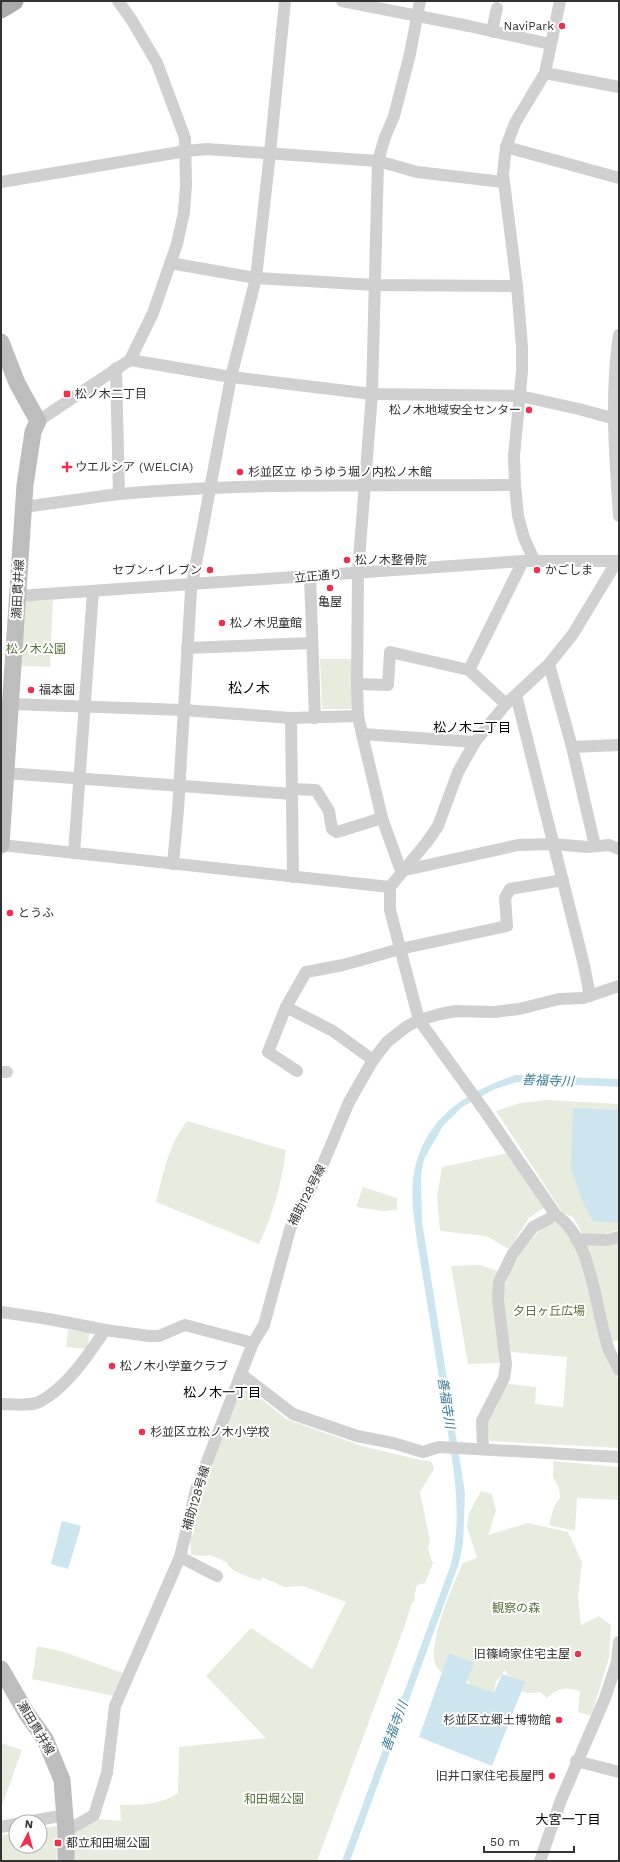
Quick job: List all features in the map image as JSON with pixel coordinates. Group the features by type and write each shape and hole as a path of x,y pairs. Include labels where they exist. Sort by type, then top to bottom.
{"main road":[{"path":"1,9 14,1"},
{"path":"1,342 17,383 38,421"},
{"name":"瀬田貫井線","path":"1,845 23,507 27,465 34,426 38,421"},
{"name":"瀬田貫井線","path":"1,1669 27,1714 45,1739 62,1780 66,1823 66,1861"}],"street":[{"path":"38,421 130,360 148,326 177,244 184,212 186,185 185,138 157,63 131,19 118,1"},
{"path":"173,864 191,590 231,377 256,278 285,1"},
{"path":"342,1 354,2 550,44"},
{"path":"401,871 382,818 358,716 358,572 372,394 378,161 385,137 394,116 410,54 420,1"},
{"path":"469,670 491,623 529,561 518,516 515,485 514,456 520,396 522,347 517,286 503,182 506,147 515,123 545,73 560,1"},
{"path":"494,32 493,26 497,8"},
{"path":"545,73 619,87"},
{"path":"506,147 619,178"},
{"path":"1,182 186,151 215,149 378,161 417,172 503,182"},
{"path":"170,263 256,278 374,285 517,286"},
{"path":"619,335 614,381 619,516"},
{"path":"130,360 231,377 372,394 520,396 616,419"},
{"path":"116,368 118,494"},
{"path":"23,507 118,494 210,489 515,485"},
{"name":"立正通り","path":"18,596 529,561 618,561"},
{"path":"618,561 573,634 550,664 506,704 475,742 455,778 438,826 427,842 401,871 390,887 390,910 419,1020 468,1087 556,1215 566,1221 576,1238 587,1263 609,1350 619,1369"},
{"path":"310,576 315,718"},
{"path":"74,853 93,591"},
{"path":"187,648 312,643"},
{"path":"357,684 388,685 390,652 469,670 506,704"},
{"path":"550,664 572,747 595,846"},
{"path":"516,695 584,965 590,996"},
{"path":"11,704 184,710 291,718 358,716"},
{"path":"291,718 294,877"},
{"path":"362,734 475,742"},
{"path":"572,747 619,745"},
{"path":"5,772 179,786 292,792 316,790 329,811 332,829 337,832 382,818"},
{"path":"401,871 518,846 554,844 595,846 609,845 619,849"},
{"path":"1,845 390,887"},
{"path":"297,1070 268,1052 286,1008 306,972 343,965 400,949 508,926 504,898 510,889 563,880"},
{"name":"補助128号線","path":"48,1823 66,1823 94,1815 107,1773 115,1706 180,1557 196,1490 241,1374 254,1343 264,1325 290,1228 323,1164 349,1102 372,1060 387,1042 406,1027 419,1020 456,1012 500,1012 519,1009 558,999 590,996 619,986"},
{"path":"286,1008 333,1030 372,1060"},
{"path":"483,1448 482,1421 504,1378 506,1364 498,1300 499,1282 512,1255 533,1227 556,1215"},
{"path":"576,1238 607,1240 619,1237"},
{"path":"1,1312 49,1319 105,1330 159,1336 185,1326 254,1343"},
{"path":"1,1404 40,1402 69,1378 86,1358 105,1330"},
{"path":"241,1374 293,1414 357,1436 393,1442 423,1452 439,1447 483,1448 619,1457"},
{"path":"180,1557 217,1576"},
{"path":"540,1861 576,1761 593,1728 605,1698 616,1662 619,1642"},
{"path":"576,1761 619,1772"}],"green space":[{"name":"松ノ木公園","path":"53,600 50,667 20,666 25,601"},
{"path":"320,659 358,659 358,709 322,709"},
{"path":"547,1100 619,1104 619,1230 604,1234 582,1233 573,1217 563,1213 496,1111 520,1103"},
{"path":"187,1121 286,1150 276,1198 269,1221 259,1244 156,1202 171,1149"},
{"path":"508,1153 545,1207 529,1218 509,1249 486,1236 440,1231 437,1197 442,1167"},
{"path":"363,1187 397,1198 397,1210 384,1211 356,1207"},
{"name":"夕日ヶ丘広場","path":"546,1223 560,1223 572,1240 583,1264 604,1350 619,1381 619,1448 490,1441 486,1422 495,1410 504,1386 510,1384 536,1387 535,1404 563,1407 567,1357 511,1352 504,1312 503,1300 505,1288 512,1268 524,1249"},
{"path":"619,1241 619,1340 612,1342 583,1244"},
{"path":"480,1265 500,1272 501,1363 468,1364 451,1266"},
{"path":"68,1330 90,1332 87,1349 66,1347"},
{"name":"和田堀公園","path":"248,1388 286,1419 362,1446 420,1460 431,1461 434,1469 420,1492 430,1541 428,1549 433,1563 425,1583 417,1585 415,1600 412,1602 405,1625 317,1861 75,1860 71,1856 72,1836 76,1830 98,1819 121,1821 120,1805 157,1802 178,1793 179,1747 266,1738 206,1676 251,1628 312,1669 346,1602 303,1586 284,1587 262,1577 260,1581 236,1572 228,1566 226,1562 210,1555 191,1555 190,1536 193,1535 203,1488 242,1389"},
{"path":"553,1461 619,1467 619,1500 577,1498 575,1531 549,1525 554,1506 560,1498 559,1489 553,1476"},
{"name":"観察の森","path":"481,1491 492,1494 496,1511 488,1535 528,1523 568,1532 582,1562 578,1598 581,1625 599,1616 611,1625 609,1658 591,1716 578,1712 580,1691 562,1689 547,1698 540,1692 522,1692 515,1686 505,1670 496,1682 494,1693 475,1691 464,1676 446,1674 438,1669 434,1660 434,1648 447,1600 463,1563 477,1558 467,1527 469,1513"},
{"path":"37,1646 64,1652 123,1673 114,1696 32,1679"},
{"path":"1,1743 22,1750 1,1808"},
{"path":"56,1826 60,1828 56,1861 1,1861 1,1835 8,1834 8,1854 48,1854 48,1827"}],"water":[{"name":"善福寺川","path":"516,1075 619,1079 619,1087 517,1082 495,1089 462,1107 443,1126 424,1159 421,1176 422,1221 465,1493 463,1545 458,1566 350,1861 342,1861 451,1564 455,1545 457,1506 453,1467 413,1211 412,1197 414,1170 425,1141 444,1115 456,1104 470,1095 485,1087"},
{"path":"573,1108 619,1110 619,1223 593,1221 584,1205 571,1168"},
{"path":"62,1521 81,1526 68,1569 51,1564"},
{"path":"449,1653 474,1663 466,1683 494,1693 502,1674 525,1682 492,1766 419,1737"}],"place":[{"name":"NaviPark","path":"562,26"},
{"name":"松ノ木二丁目","path":"67,394"},
{"name":"松ノ木地域安全センター","path":"529,410"},
{"name":"ウエルシア (WELCIA)","path":"67,467"},
{"name":"杉並区立 ゆうゆう堀ノ内松ノ木館","path":"240,472"},
{"name":"松ノ木整骨院","path":"347,560"},
{"name":"セブン-イレブン","path":"210,570"},
{"name":"かごしま","path":"537,570"},
{"name":"亀屋","path":"330,588"},
{"name":"松ノ木児童館","path":"222,623"},
{"name":"福本園","path":"31,690"},
{"name":"とうふ","path":"10,913"},
{"name":"松ノ木小学童クラブ","path":"112,1366"},
{"name":"杉並区立松ノ木小学校","path":"142,1432"},
{"name":"旧篠崎家住宅主屋","path":"578,1654"},
{"name":"杉並区立郷土博物館","path":"559,1720"},
{"name":"旧井口家住宅長屋門","path":"552,1776"},
{"name":"都立和田堀公園","path":"58,1843"}],"district":[{"name":"松ノ木","path":"249,688"},
{"name":"松ノ木二丁目","path":"472,727"},
{"name":"松ノ木一丁目","path":"222,1392"},
{"name":"大宮一丁目","path":"568,1819"}]}
